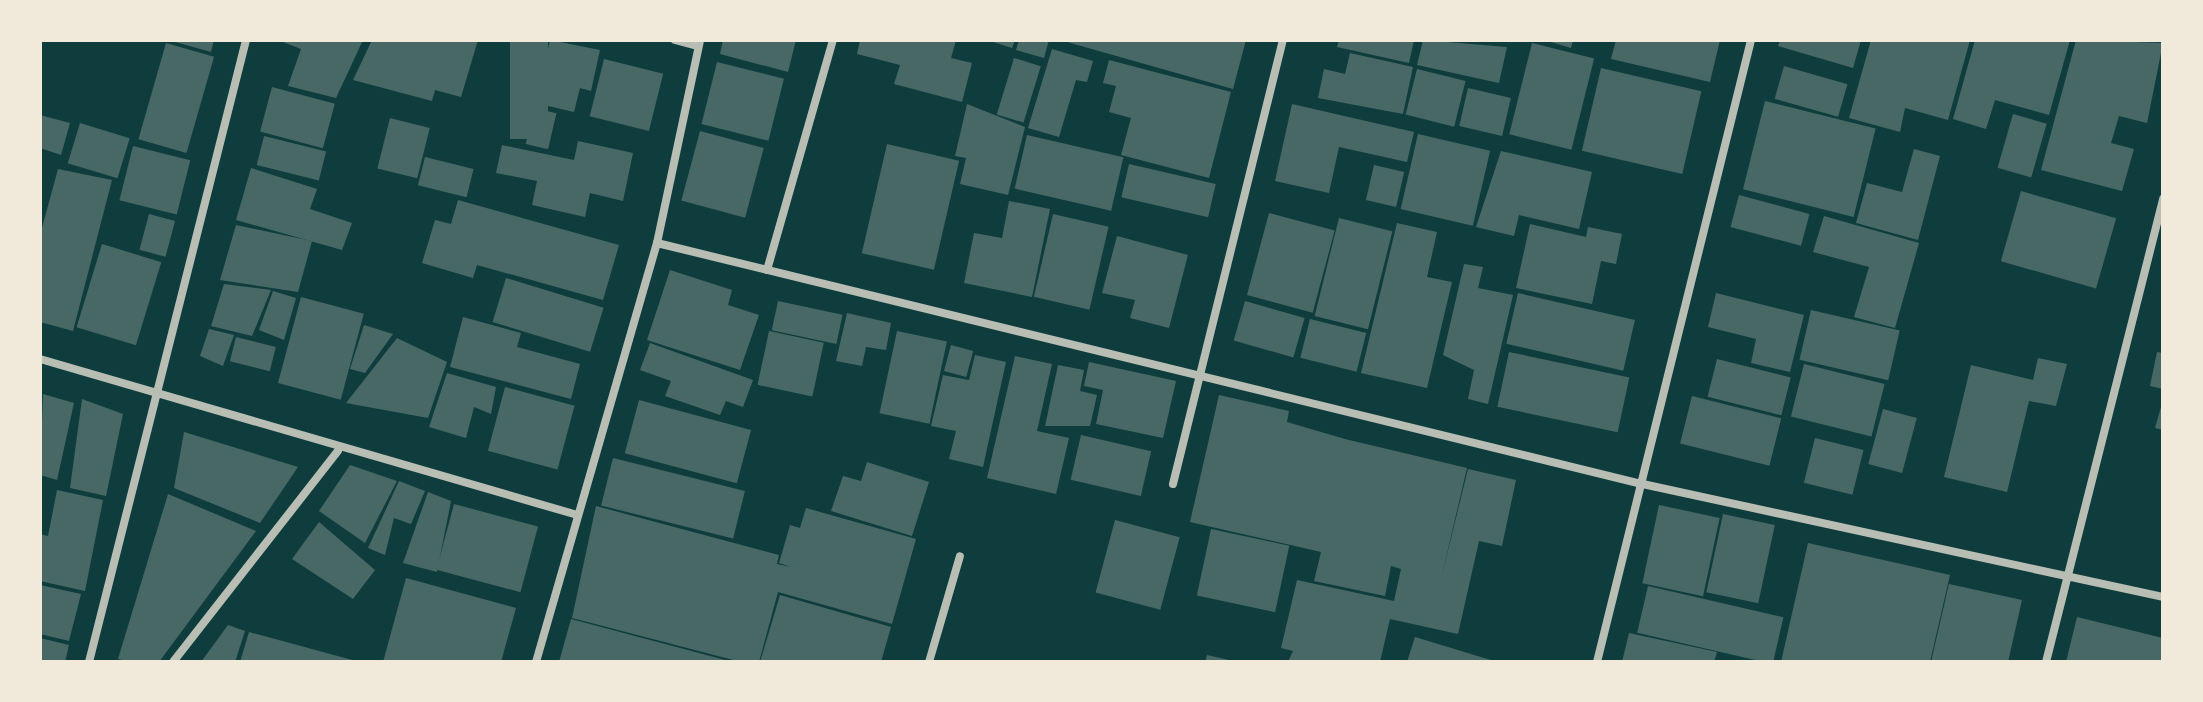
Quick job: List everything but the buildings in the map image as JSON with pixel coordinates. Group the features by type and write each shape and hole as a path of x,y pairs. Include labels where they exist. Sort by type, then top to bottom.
{"street":[{"path":"89,662 246,40"},
{"path":"536,662 574,514 657,243 699,43 675,40"},
{"path":"767,270 833,40"},
{"path":"1173,484 1198,371 1283,40"},
{"path":"1597,662 1638,483 1751,40"},
{"path":"2046,662 2163,199"},
{"path":"657,243 1198,371 1638,483 2067,573 2163,597"},
{"path":"40,359 159,390 338,451 574,514"},
{"path":"173,662 338,451"},
{"path":"929,662 960,556"}]}
